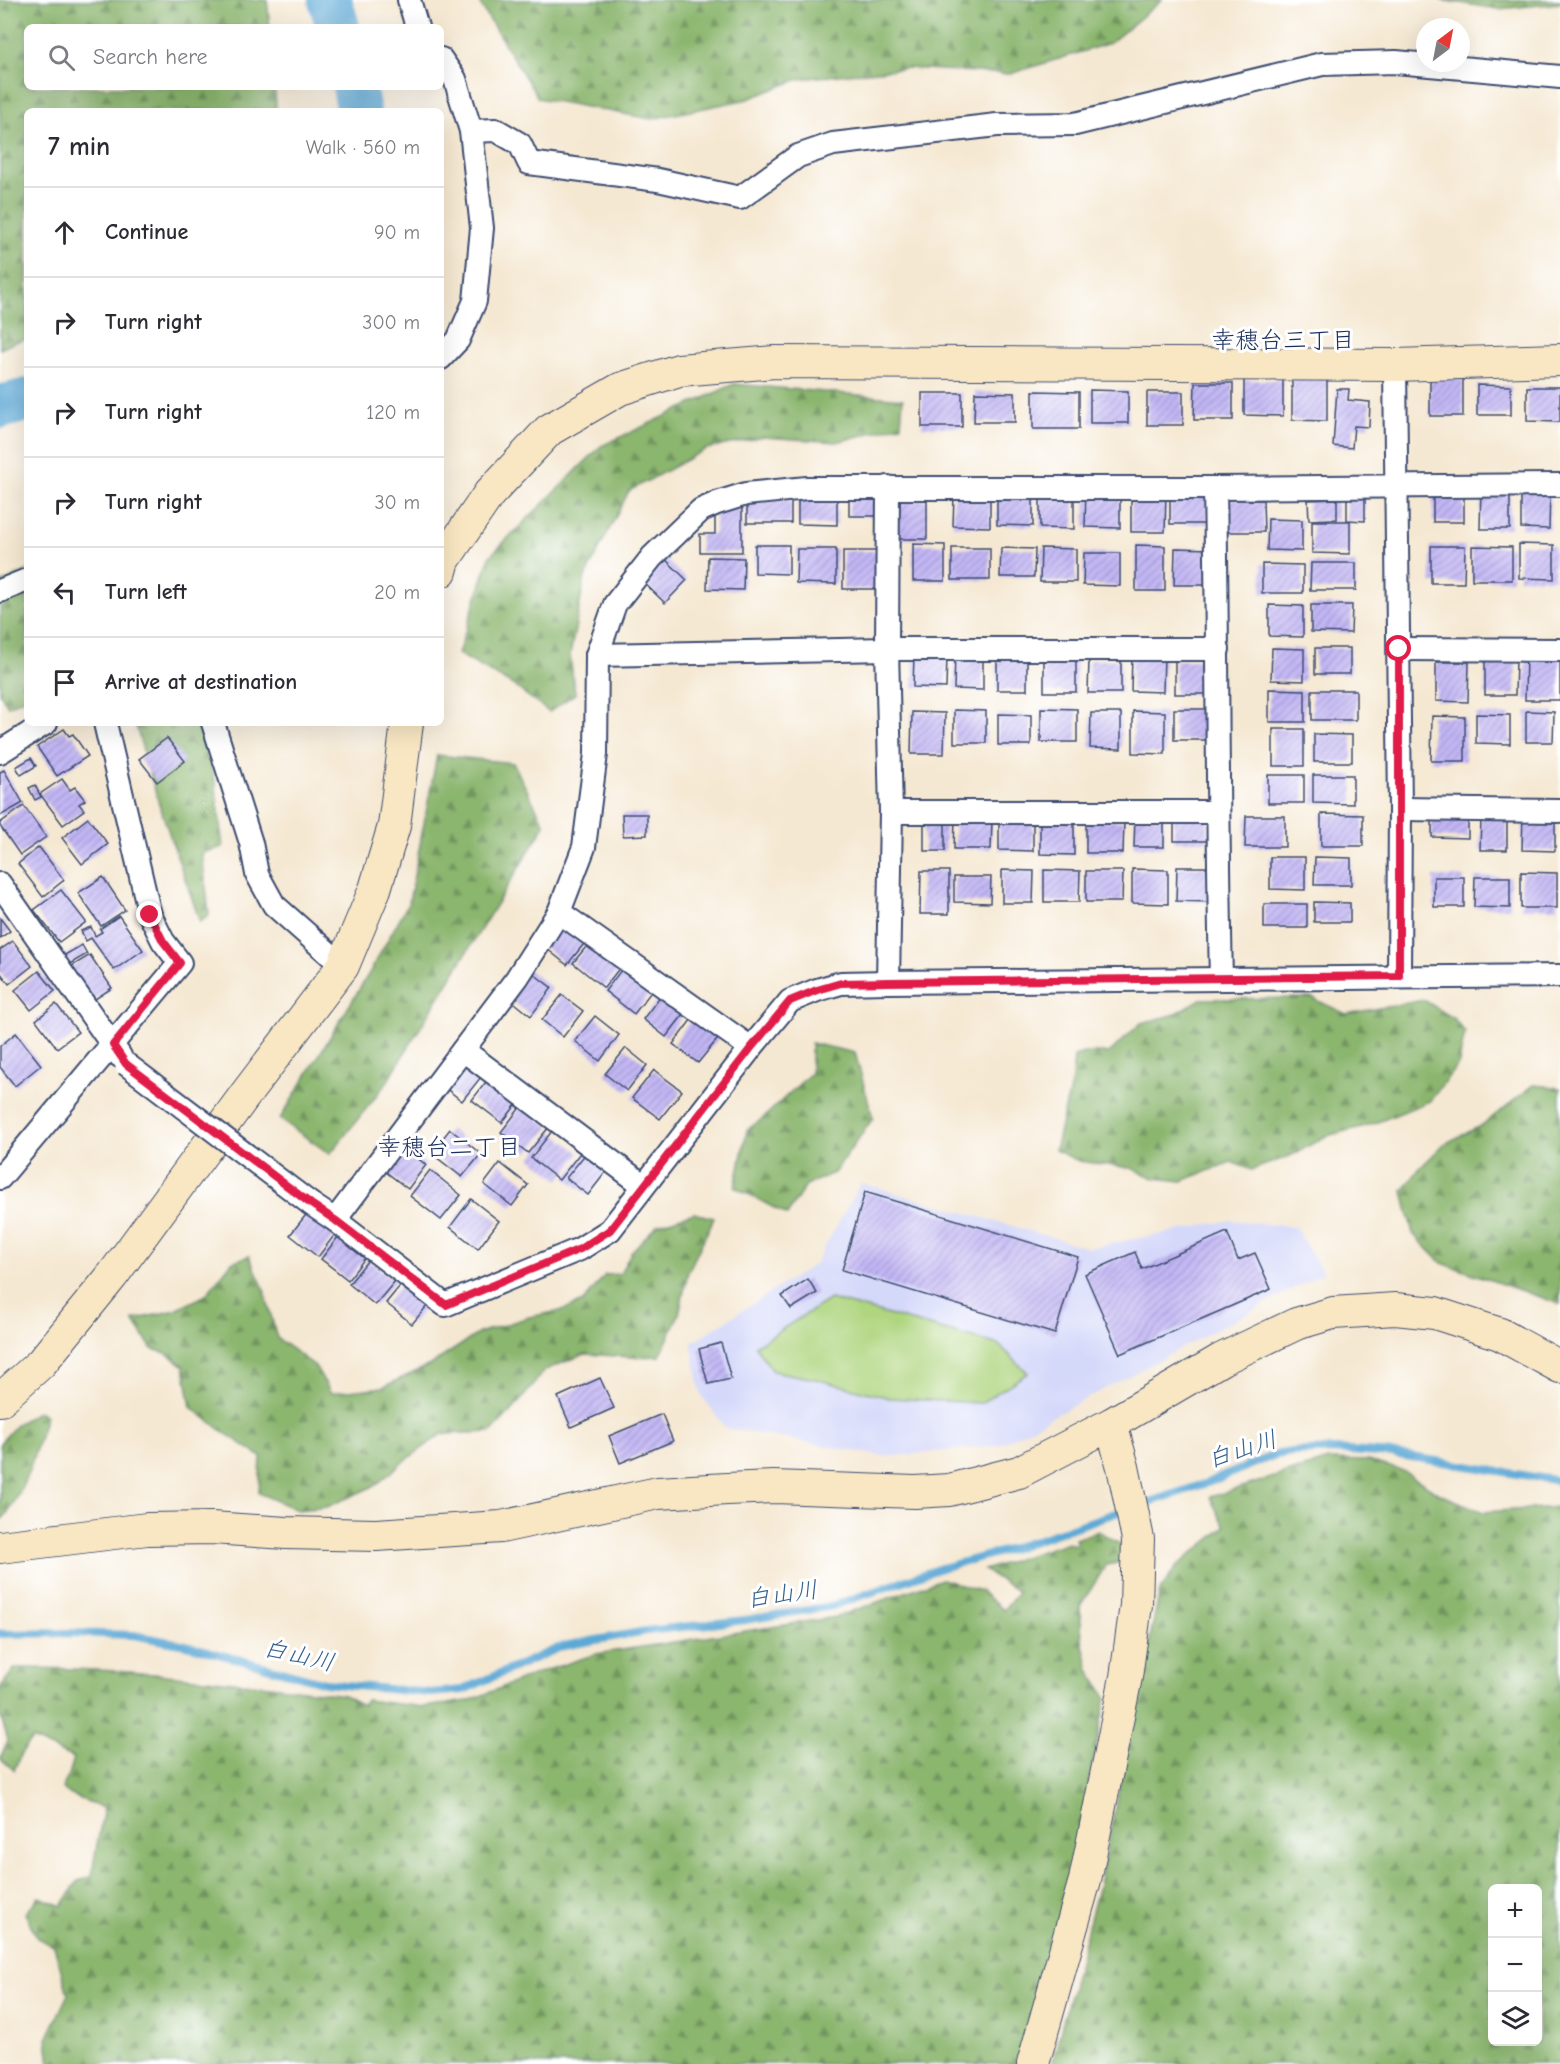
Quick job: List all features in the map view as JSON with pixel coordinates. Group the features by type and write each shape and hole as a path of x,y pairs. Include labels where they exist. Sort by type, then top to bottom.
{"street":[{"path":"409,0 416,24"},
{"path":"471,131 496,130 520,144 529,162 658,180 740,198 798,156 833,144 997,125 1074,124 1322,64 1396,62 1560,76"},
{"path":"444,63 455,79 471,131 482,228 475,301 458,340 444,355"},
{"path":"444,560 489,494 549,430 620,389 678,370 775,362 1395,365 1560,360"},
{"path":"1395,365 1398,487 1399,976"},
{"path":"335,1220 517,978 559,912 584,847 596,754 597,655 615,604 652,557 701,510 746,494 807,488 1560,485"},
{"path":"888,487 887,649 891,812 888,982"},
{"path":"1215,488 1218,649 1217,812 1221,978"},
{"path":"0,591 24,581"},
{"path":"597,655 887,649 1218,649"},
{"path":"1399,649 1560,650"},
{"path":"0,752 41,726"},
{"path":"0,1178 180,963 163,941 150,915 106,726"},
{"path":"214,726 250,843 257,874 268,895 274,905 343,966"},
{"path":"0,1400 41,1363 112,1276 343,966 375,889 394,826 405,726"},
{"path":"1400,809 1560,811"},
{"path":"891,812 1217,812"},
{"path":"0,884 126,1064 446,1305 580,1249 610,1230 790,1001 817,990 841,983 888,982 1560,976"},
{"path":"559,912 751,1048"},
{"path":"463,1050 644,1185"},
{"path":"0,1546 147,1529 212,1528 286,1533 376,1535 501,1527 658,1493 774,1487 915,1492 949,1490 1019,1472 1111,1424 1222,1359 1296,1324 1333,1313 1395,1309 1435,1313 1500,1334 1560,1367"},
{"path":"1033,2064 1085,1880 1120,1711 1136,1605 1138,1539 1123,1467 1111,1424"}],"shaded area":[{"path":"861,1183 1089,1248 1231,1220 1295,1227 1323,1273 999,1445 887,1457 725,1428 701,1395 691,1343 815,1264"}],"green space":[{"path":"0,0 267,0 270,24 24,24 24,90 275,90 276,108 24,108 24,340 0,349"},
{"path":"480,0 1162,0 1110,43 1010,74 907,68 799,79 748,99 651,119 538,98 481,6"},
{"path":"1440,0 1560,0 1560,3 1498,9"},
{"path":"734,384 903,399 901,425 837,442 763,437 706,449 629,491 585,577 570,655 575,694 549,712 513,685 458,654 490,556 601,446"},
{"path":"24,572 24,698 8,706 0,694 0,584"},
{"path":"136,726 200,726 215,781 223,847 202,853 209,914 200,922 159,804"},
{"path":"437,755 513,763 545,825 385,1085 330,1154 280,1119 368,975 409,902"},
{"path":"1312,998 1346,1014 1424,1000 1453,1018 1465,1032 1459,1063 1430,1101 1373,1124 1326,1136 1292,1155 1252,1170 1231,1162 1182,1181 1154,1178 1131,1168 1079,1161 1055,1150 1072,1080 1074,1056 1084,1053 1109,1053 1141,1023 1173,1015 1201,999"},
{"path":"811,1043 855,1053 873,1118 834,1173 806,1185 787,1215 735,1187 747,1130 811,1073"},
{"path":"1534,1085 1560,1088 1560,1304 1442,1263 1413,1234 1403,1191 1419,1169 1444,1144 1482,1125"},
{"path":"694,1213 714,1218 688,1272 679,1314 660,1356 585,1354 545,1370 491,1432 442,1434 376,1485 327,1507 297,1510 259,1493 261,1457 191,1407 184,1366 166,1353 152,1349 133,1320 176,1310 206,1295 232,1262 249,1256 264,1289 277,1338 315,1366 331,1393 383,1387 432,1364 479,1333 529,1317 560,1311 583,1302 605,1275 620,1274 632,1251 657,1225"},
{"path":"830,1299 999,1345 1028,1373 981,1403 890,1398 773,1371 755,1346"},
{"path":"39,1411 46,1416 33,1458 23,1486 0,1522 0,1443 18,1423"},
{"path":"1329,1460 1368,1461 1401,1470 1440,1494 1483,1512 1560,1507 1560,2064 1052,2064 1099,1885 1160,1590 1178,1565 1225,1527 1210,1497"},
{"path":"1098,1531 1125,1547 1122,1562 1106,1565 1080,1606 1082,1640 1089,1670 1106,1697 1072,1870 1018,2064 50,2064 47,2039 68,1994 54,1946 37,1938 25,1913 39,1897 62,1906 78,1881 91,1877 104,1808 71,1795 62,1788 74,1758 32,1739 21,1754 14,1770 0,1758 8,1740 0,1714 0,1688 15,1668 56,1668 180,1676 344,1695 363,1705 366,1700 424,1707 468,1701 538,1673 596,1654 836,1617 942,1579 980,1591 1003,1610 1019,1592 984,1570 1066,1543 1077,1545 1075,1539"}],"building":[{"path":"1292,378 1327,379 1327,421 1292,420"},
{"path":"1430,378 1463,378 1463,416 1430,416"},
{"path":"1244,380 1283,380 1283,416 1244,415"},
{"path":"1195,383 1233,383 1233,420 1194,420"},
{"path":"1477,385 1511,386 1511,415 1477,415"},
{"path":"1527,387 1560,387 1560,422 1527,421"},
{"path":"1337,389 1349,389 1348,400 1370,402 1369,427 1354,426 1352,448 1333,446"},
{"path":"1090,390 1128,391 1128,423 1090,423"},
{"path":"1033,391 1079,392 1079,429 1033,429"},
{"path":"975,392 1015,393 1015,422 974,422"},
{"path":"1147,392 1183,392 1183,425 1147,425"},
{"path":"922,393 962,393 962,427 922,427"},
{"path":"1481,487 1510,488 1510,529 1480,529"},
{"path":"878,488 879,516 849,516 849,489"},
{"path":"1086,488 1120,488 1120,528 1085,527"},
{"path":"1433,488 1464,489 1464,522 1433,522"},
{"path":"997,489 1033,490 1033,526 997,525"},
{"path":"1040,489 1074,490 1074,529 1040,528"},
{"path":"1131,489 1166,490 1165,532 1131,532"},
{"path":"1521,491 1550,491 1549,529 1521,528"},
{"path":"1170,492 1207,492 1208,524 1170,524"},
{"path":"954,495 990,495 990,527 953,526"},
{"path":"1347,497 1365,498 1365,521 1347,520"},
{"path":"747,499 791,500 791,523 747,523"},
{"path":"798,499 837,499 837,525 798,524"},
{"path":"1337,499 1337,519 1309,520 1308,500"},
{"path":"892,500 927,500 927,539 892,539"},
{"path":"1224,500 1263,500 1264,532 1224,532"},
{"path":"715,504 742,504 742,552 700,552 700,534 715,534"},
{"path":"1268,519 1302,520 1302,551 1267,550"},
{"path":"1312,521 1350,521 1350,554 1312,553"},
{"path":"913,544 945,545 945,581 913,581"},
{"path":"1519,544 1554,545 1554,579 1519,578"},
{"path":"755,545 789,545 789,574 755,573"},
{"path":"1136,545 1165,546 1165,591 1136,591"},
{"path":"1431,546 1465,546 1464,583 1431,583"},
{"path":"1472,546 1512,547 1512,580 1472,580"},
{"path":"952,548 990,548 990,580 952,580"},
{"path":"1001,548 1035,549 1034,577 1000,577"},
{"path":"1041,548 1076,549 1076,582 1040,582"},
{"path":"1175,548 1210,549 1209,585 1174,585"},
{"path":"797,549 836,549 836,584 796,583"},
{"path":"843,551 881,551 881,589 843,589"},
{"path":"1084,553 1120,553 1120,586 1083,585"},
{"path":"663,557 687,580 665,603 641,580"},
{"path":"708,557 744,558 743,590 707,589"},
{"path":"1311,563 1356,563 1356,590 1310,590"},
{"path":"1262,564 1303,565 1303,593 1262,593"},
{"path":"1269,605 1303,606 1303,637 1269,636"},
{"path":"1311,605 1352,605 1351,633 1311,632"},
{"path":"1272,648 1304,649 1304,681 1271,680"},
{"path":"1315,648 1350,648 1350,674 1315,674"},
{"path":"955,652 983,653 983,690 954,689"},
{"path":"1526,653 1560,654 1560,700 1525,700"},
{"path":"1044,655 1076,656 1076,692 1044,692"},
{"path":"1132,655 1164,655 1163,692 1131,691"},
{"path":"914,656 947,656 946,688 913,687"},
{"path":"997,659 1027,660 1027,690 997,690"},
{"path":"1485,659 1516,660 1515,695 1485,695"},
{"path":"1089,660 1121,660 1121,693 1088,693"},
{"path":"1175,660 1210,660 1210,694 1175,694"},
{"path":"1436,662 1469,662 1468,702 1436,701"},
{"path":"1269,689 1305,690 1305,722 1269,722"},
{"path":"1312,690 1356,690 1356,720 1312,720"},
{"path":"1041,708 1077,709 1077,742 1041,742"},
{"path":"1174,709 1212,709 1212,740 1174,740"},
{"path":"954,710 986,711 986,743 954,743"},
{"path":"1133,711 1165,712 1165,754 1133,753"},
{"path":"1526,711 1554,712 1553,742 1526,742"},
{"path":"912,712 945,713 944,754 911,754"},
{"path":"1091,713 1121,713 1121,749 1090,748"},
{"path":"998,714 1031,715 1031,745 998,745"},
{"path":"1476,714 1510,715 1510,744 1476,743"},
{"path":"1432,716 1465,717 1465,761 1431,761"},
{"path":"64,729 69,736 73,734 88,756 57,776 37,747"},
{"path":"1273,729 1304,729 1304,766 1273,766"},
{"path":"1314,734 1352,735 1352,762 1314,762"},
{"path":"167,738 185,761 157,782 139,759"},
{"path":"31,758 36,766 21,775 16,767"},
{"path":"4,770 23,803 0,816 0,772"},
{"path":"1268,775 1304,775 1304,803 1268,803"},
{"path":"1313,775 1353,775 1353,804 1313,803"},
{"path":"62,779 70,790 75,787 85,800 79,804 84,810 63,825 40,794"},
{"path":"35,785 41,797 35,800 29,788"},
{"path":"24,806 46,837 20,855 0,823"},
{"path":"1432,812 1468,812 1468,838 1432,837"},
{"path":"1174,813 1208,814 1208,841 1174,841"},
{"path":"1523,813 1555,813 1555,851 1522,850"},
{"path":"622,814 647,814 647,835 623,836"},
{"path":"1321,814 1363,815 1363,846 1321,846"},
{"path":"924,815 945,815 945,851 924,851"},
{"path":"1246,816 1285,816 1285,847 1245,847"},
{"path":"1135,817 1164,817 1164,847 1134,847"},
{"path":"88,818 108,844 82,864 62,838"},
{"path":"1481,818 1507,818 1507,850 1480,850"},
{"path":"955,819 992,820 991,849 954,849"},
{"path":"1040,819 1074,819 1074,855 1040,854"},
{"path":"1086,820 1124,821 1123,853 1086,853"},
{"path":"999,822 1033,822 1033,851 999,850"},
{"path":"39,847 64,880 43,897 18,864"},
{"path":"1270,857 1305,857 1305,890 1270,889"},
{"path":"1315,857 1351,858 1351,885 1314,885"},
{"path":"1177,867 1213,867 1213,902 1176,901"},
{"path":"1132,869 1168,870 1168,904 1132,903"},
{"path":"1002,870 1034,871 1033,903 1002,903"},
{"path":"1044,870 1080,871 1079,902 1044,902"},
{"path":"921,871 949,871 949,914 920,914"},
{"path":"1086,871 1123,871 1122,902 1086,902"},
{"path":"1521,872 1557,873 1557,908 1521,908"},
{"path":"103,877 125,910 101,926 78,893"},
{"path":"954,877 991,877 990,903 954,902"},
{"path":"1434,877 1464,877 1464,907 1434,907"},
{"path":"1475,877 1510,877 1510,908 1474,907"},
{"path":"61,890 86,922 59,942 34,910"},
{"path":"1314,902 1350,903 1350,922 1314,922"},
{"path":"1264,904 1307,904 1307,928 1264,928"},
{"path":"119,916 143,950 114,970 91,938 86,941 81,931 91,927 95,936 102,932 100,929"},
{"path":"0,918 10,931 0,938"},
{"path":"561,919 587,940 567,965 541,944"},
{"path":"13,941 32,966 9,984 0,972 0,950"},
{"path":"590,942 621,966 604,988 573,963"},
{"path":"82,945 87,954 68,965 63,956"},
{"path":"90,955 112,988 86,1005 64,971"},
{"path":"526,968 552,988 531,1016 505,995"},
{"path":"622,969 651,992 634,1014 605,991"},
{"path":"39,971 55,991 31,1010 15,990"},
{"path":"664,991 687,1010 666,1037 643,1019"},
{"path":"562,995 583,1011 563,1037 542,1020"},
{"path":"56,1004 78,1032 57,1048 36,1020"},
{"path":"595,1016 619,1035 600,1061 575,1041"},
{"path":"694,1016 720,1036 698,1063 673,1044"},
{"path":"16,1033 41,1065 15,1086 0,1067 0,1046"},
{"path":"626,1048 647,1065 627,1091 605,1074"},
{"path":"462,1054 485,1072 462,1101 439,1083"},
{"path":"654,1070 682,1091 660,1119 632,1098"},
{"path":"492,1074 522,1097 502,1123 472,1100"},
{"path":"522,1105 549,1127 528,1153 501,1132"},
{"path":"450,1129 481,1154 462,1177 431,1153"},
{"path":"552,1131 580,1153 559,1180 531,1158"},
{"path":"396,1141 426,1165 408,1189 377,1165"},
{"path":"591,1147 612,1164 588,1195 566,1178"},
{"path":"500,1163 528,1185 512,1206 484,1184"},
{"path":"430,1170 461,1195 441,1220 410,1196"},
{"path":"865,1192 1078,1257 1055,1334 842,1270"},
{"path":"471,1199 499,1221 478,1249 450,1227"},
{"path":"309,1211 336,1233 318,1257 290,1235"},
{"path":"1227,1232 1238,1260 1255,1253 1271,1289 1120,1354 1085,1274 1135,1252 1142,1269"},
{"path":"338,1237 365,1258 348,1280 321,1259"},
{"path":"368,1260 395,1281 375,1305 349,1284"},
{"path":"808,1279 817,1293 791,1309 782,1296"},
{"path":"400,1286 427,1306 412,1324 386,1303"},
{"path":"721,1343 731,1379 708,1384 699,1349"},
{"path":"600,1378 614,1408 571,1427 558,1397"},
{"path":"662,1414 673,1441 620,1463 609,1436"}],"waterway":[{"path":"330,0 337,24"},
{"path":"355,90 358,108"},
{"path":"0,407 24,401"},
{"name":"白山川","path":"1138,1506 1207,1483 1275,1455 1292,1452 1335,1450 1393,1454 1560,1481"},
{"name":"白山川","path":"0,1634 133,1635 186,1645 325,1683 430,1693 463,1690 563,1646 646,1631 745,1620 832,1606 941,1568 1011,1549 1124,1510"}],"district":[{"name":"幸穂台三丁目","path":"1283,340"},
{"name":"幸穂台二丁目","path":"449,1147"}],"route":[{"path":"150,915 163,941 180,963 113,1045 126,1064 446,1305 580,1249 610,1230 790,1001 817,990 841,983 1399,976 1399,649"}]}
